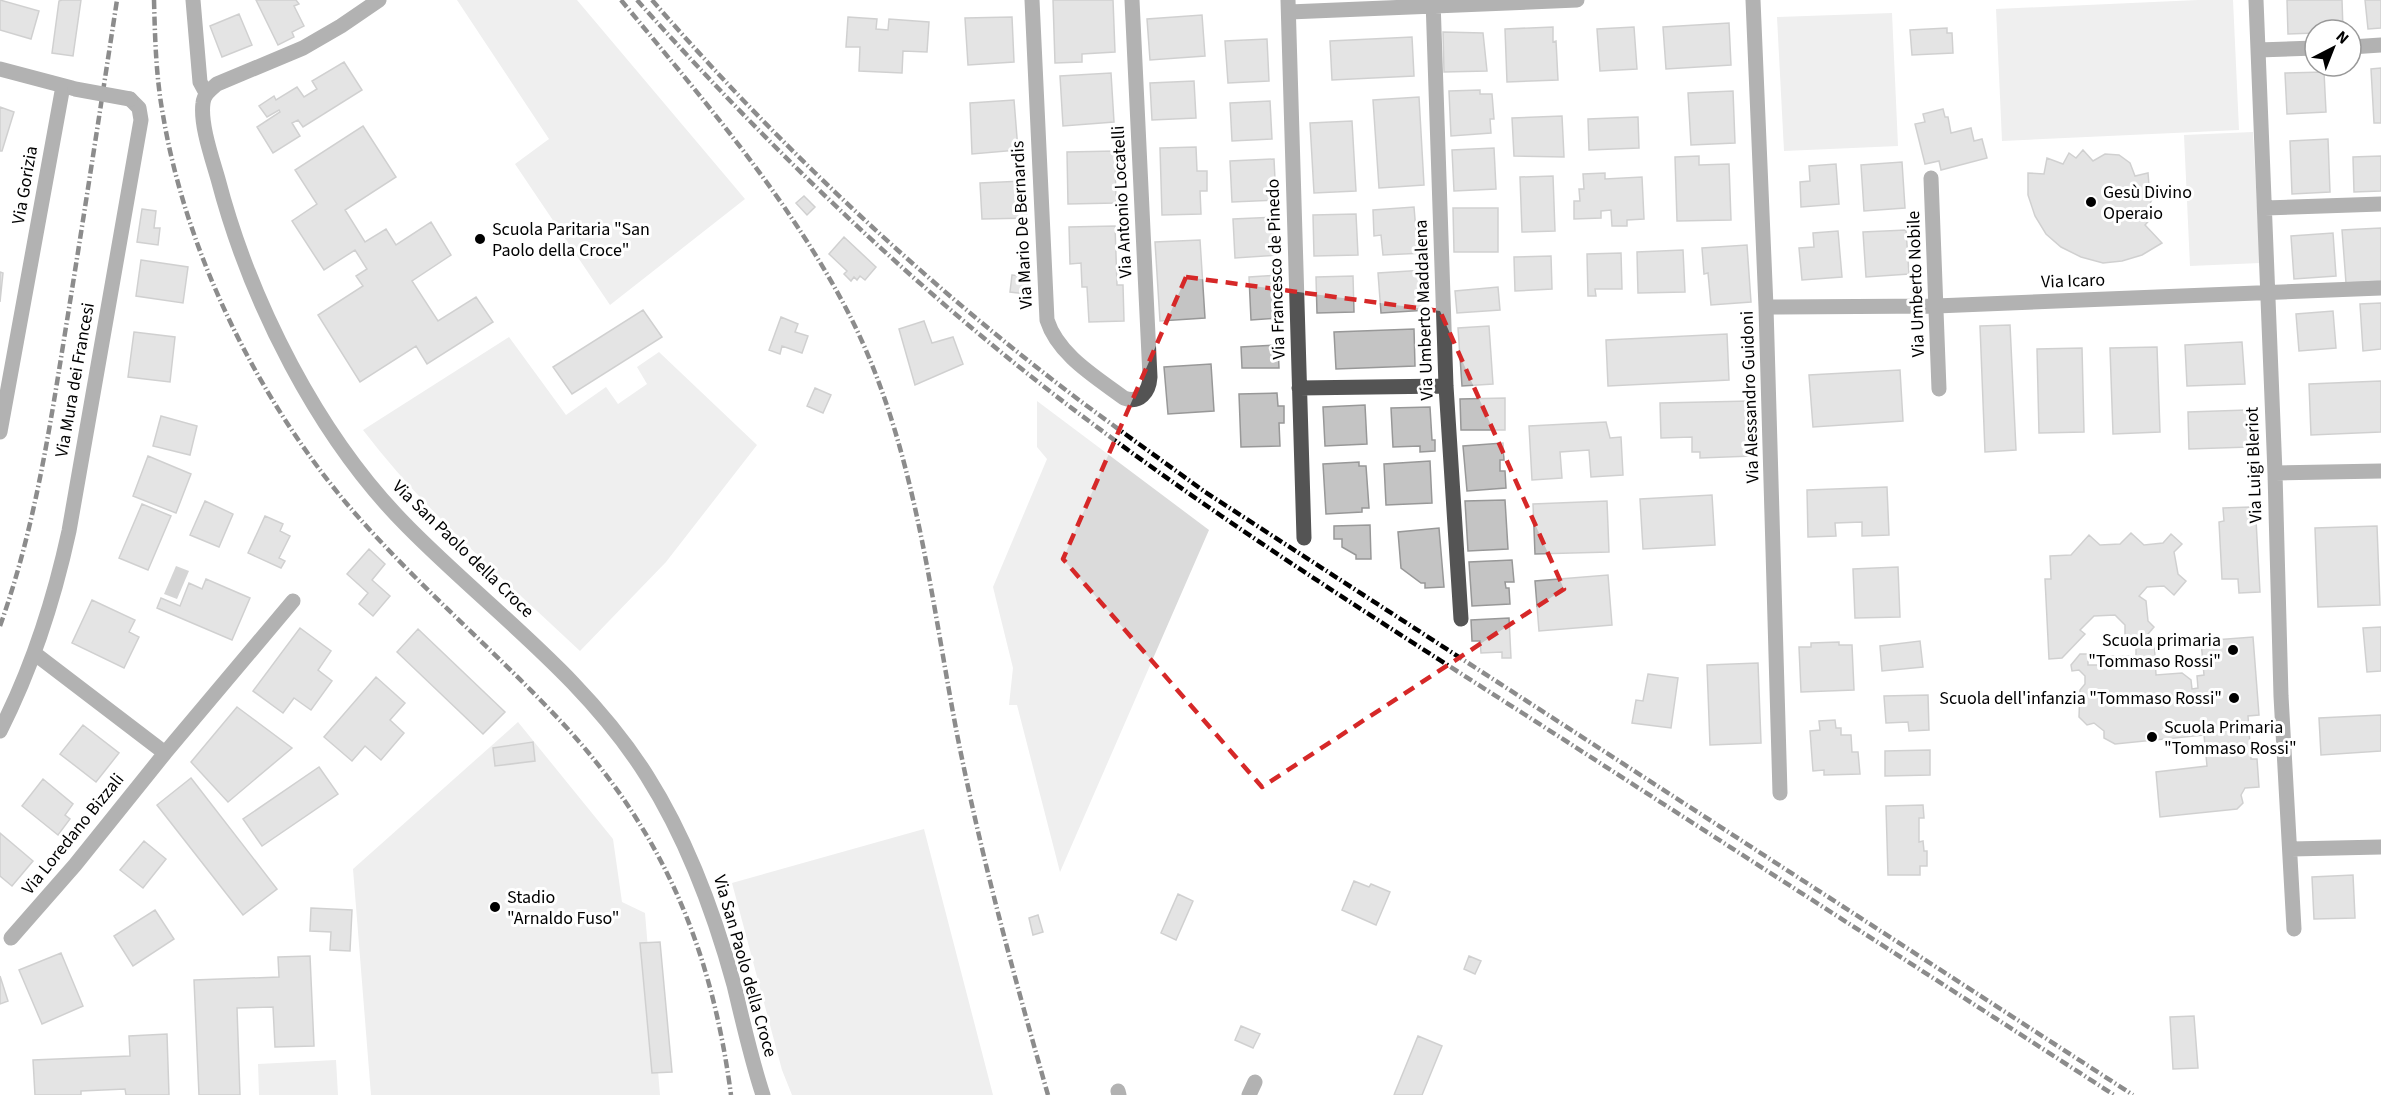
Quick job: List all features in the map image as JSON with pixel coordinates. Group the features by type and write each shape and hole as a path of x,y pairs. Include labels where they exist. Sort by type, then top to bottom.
{"street":[{"path":"193,0 200,82 207,93 217,84 303,48 379,0"},
{"name":"Via Mario De Bernardis","path":"1032,0 1047,320 1055,340 1069,355 1124,398 1133,401 1140,399"},
{"name":"Via Antonio Locatelli","path":"1132,0 1150,377 1148,388 1140,399"},
{"path":"1288,6 1577,0"},
{"name":"Via Alessandro Guidoni","path":"1753,0 1766,307 1780,793"},
{"name":"Via Luigi Bleriot","path":"2256,0 2275,474 2281,696 2294,929"},
{"name":"Via Umberto Maddalena","path":"1433,3 1446,386 1461,619"},
{"name":"Via Francesco de Pinedo","path":"1288,6 1304,538"},
{"path":"2363,46 2381,45"},
{"path":"2258,50 2303,48"},
{"name":"Via Mura dei Francesi","path":"0,69 69,87 130,99 137,104 141,113 69,531 60,571 34,653 0,731"},
{"name":"Via Gorizia","path":"0,432 69,87"},
{"name":"Via San Paolo della Croce","path":"207,93 203,104 204,120 227,211 264,308 290,362 332,431 380,498 426,545 566,675 612,727 645,772 673,819 704,891 723,947 763,1095"},
{"name":"Via Umberto Nobile","path":"1931,178 1939,389"},
{"path":"2265,208 2381,204"},
{"name":"Via Icaro","path":"1766,307 1936,306 2381,288"},
{"path":"1299,388 1446,386"},
{"path":"2275,474 2381,471"},
{"name":"Via Loredano Bizzali","path":"11,938 75,865 165,753 293,601"},
{"path":"34,653 165,753"},
{"path":"2291,849 2381,847"}],"highlighted area":[{"path":"1186,277 1440,311 1564,589 1262,787 1063,559"}],"shaded area":[{"path":"457,0 577,0 745,199 610,305 515,164 549,139"},
{"path":"2233,0 2239,130 2002,141 1996,9"},
{"path":"1892,13 1898,146 1784,151 1777,17"},
{"path":"2253,132 2260,263 2190,266 2184,135"},
{"path":"509,337 566,415 606,387 618,404 647,384 637,367 659,352 757,445 666,562 580,651 440,518 413,490 363,430"},
{"path":"1037,401 1209,530 1060,872 1017,705 1009,705 1013,668 993,587 1047,459 1037,447"},
{"path":"176,566 189,571 177,599 164,594"},
{"name":"Stadio \"Arnaldo Fuso\"","path":"518,722 613,839 622,902 645,913 660,1095 371,1095 353,869"},
{"path":"924,829 993,1095 792,1095 782,1070 732,883"},
{"path":"336,1060 338,1095 259,1095 258,1064"}],"building":[{"path":"0,0 39,11 31,39 0,30"},
{"path":"81,0 73,56 52,53 59,1"},
{"path":"256,0 296,0 299,4 294,6 304,26 292,32 294,37 278,45"},
{"path":"1053,0 1113,0 1115,52 1082,54 1082,62 1055,63"},
{"path":"2287,0 2342,0 2343,18 2303,18 2303,33 2288,34"},
{"path":"2365,0 2381,0 2381,28 2368,29"},
{"path":"239,14 252,45 222,57 210,26"},
{"path":"1202,15 1205,56 1150,60 1147,19"},
{"path":"848,17 877,19 876,29 888,30 889,19 929,22 927,52 903,51 902,73 859,71 860,47 846,47"},
{"path":"1012,17 1014,62 968,65 965,18"},
{"path":"1729,23 1731,65 1666,69 1663,27"},
{"path":"1553,27 1558,80 1507,82 1505,29"},
{"path":"1634,27 1637,69 1600,71 1597,29"},
{"path":"1947,28 1947,33 1952,33 1953,53 1912,55 1910,30"},
{"path":"1443,32 1483,33 1487,71 1444,72"},
{"path":"1412,37 1414,76 1332,80 1330,41"},
{"path":"1267,39 1269,81 1228,83 1225,41"},
{"path":"344,62 362,90 303,127 298,120 292,123 300,136 273,153 257,127 280,112 279,110 267,117 259,106 274,96 276,100 297,87 304,97 317,89 312,81"},
{"path":"2381,68 2381,123 2374,123 2371,69"},
{"path":"1111,73 1114,122 1063,126 1060,76"},
{"path":"2285,73 2303,73 2303,78 2324,78 2326,112 2287,114"},
{"path":"1194,81 1196,118 1152,120 1150,83"},
{"path":"1480,90 1480,94 1492,94 1494,119 1490,119 1491,133 1451,136 1449,91"},
{"path":"1733,91 1735,143 1691,145 1688,93"},
{"path":"1419,97 1424,185 1379,188 1373,100"},
{"path":"1014,100 1018,150 972,154 970,103"},
{"path":"1270,101 1272,139 1232,141 1230,103"},
{"path":"0,107 14,112 2,151 0,151"},
{"path":"1943,109 1945,117 1948,117 1951,133 1971,128 1974,141 1982,139 1987,158 1941,170 1939,161 1925,164 1915,124 1925,122 1923,114"},
{"path":"1562,116 1564,157 1514,156 1512,118"},
{"path":"1638,117 1639,148 1589,150 1588,119"},
{"path":"1352,121 1356,191 1314,193 1310,123"},
{"path":"363,126 396,177 345,210 365,242 386,229 396,245 431,222 451,255 412,281 438,321 476,297 493,322 427,364 416,346 360,382 318,315 363,286 356,276 367,269 355,250 324,270 292,221 317,204 295,170"},
{"path":"2328,139 2330,192 2292,194 2290,141"},
{"path":"1196,147 1197,171 1207,171 1207,191 1200,191 1201,214 1162,215 1160,148"},
{"path":"1494,148 1496,189 1454,191 1452,150"},
{"name":"Gesù Divino Operaio","path":"2083,150 2093,161 2105,154 2119,155 2130,163 2135,176 2148,173 2149,185 2146,194 2153,197 2148,208 2156,213 2145,225 2162,243 2142,255 2122,261 2103,263 2081,257 2061,247 2046,234 2035,216 2028,195 2028,173 2044,174 2047,158 2063,164 2069,153 2076,158"},
{"path":"1115,151 1116,203 1068,204 1067,152"},
{"path":"1699,156 1699,165 1729,164 1731,220 1677,221 1675,157"},
{"path":"2381,156 2381,191 2354,192 2353,157"},
{"path":"1274,159 1276,200 1232,202 1230,161"},
{"path":"1902,162 1905,208 1864,211 1861,165"},
{"path":"1836,164 1839,204 1801,207 1800,182 1810,181 1809,166"},
{"path":"1605,173 1605,179 1642,177 1644,219 1627,220 1627,226 1612,226 1611,210 1601,211 1601,218 1574,219 1574,201 1580,201 1579,189 1584,189 1583,174"},
{"path":"1553,176 1555,231 1522,232 1520,177"},
{"path":"1026,181 1027,218 982,219 980,183"},
{"path":"804,196 815,207 807,215 796,203"},
{"path":"1414,207 1416,231 1423,231 1424,253 1383,255 1381,235 1374,236 1373,210"},
{"path":"1453,208 1498,208 1498,252 1454,252"},
{"path":"142,209 156,211 154,228 160,228 158,245 137,242"},
{"path":"1356,214 1358,255 1314,256 1313,215"},
{"path":"1275,217 1278,255 1235,258 1233,219"},
{"path":"1115,226 1117,285 1123,285 1124,321 1089,322 1087,287 1082,287 1081,263 1070,264 1069,227"},
{"path":"2381,228 2381,281 2346,283 2342,230"},
{"path":"1906,230 1909,274 1866,277 1863,232"},
{"path":"1838,231 1842,277 1802,280 1799,248 1814,247 1813,233"},
{"path":"2333,233 2336,276 2294,279 2291,236"},
{"path":"844,237 876,267 865,280 860,276 857,280 854,277 851,281 844,274 847,271 829,254"},
{"path":"1200,240 1205,318 1160,321 1155,242"},
{"path":"1747,245 1751,302 1711,305 1708,273 1704,274 1702,248"},
{"path":"1683,250 1685,292 1638,293 1637,252"},
{"path":"1621,253 1622,289 1595,289 1596,296 1588,296 1587,254"},
{"path":"1551,256 1552,289 1515,291 1514,257"},
{"path":"141,260 188,267 183,303 136,296"},
{"path":"1425,270 1428,310 1381,313 1378,273"},
{"path":"0,272 3,273 0,302"},
{"path":"1012,275 1029,277 1027,294 1010,292"},
{"path":"1278,275 1281,318 1251,320 1249,277"},
{"path":"1353,276 1354,312 1317,313 1316,277"},
{"path":"1498,287 1500,310 1457,313 1455,291"},
{"path":"2381,303 2381,349 2363,351 2360,304"},
{"path":"643,310 662,337 572,394 553,367"},
{"path":"2333,311 2336,348 2299,351 2296,314"},
{"path":"781,317 798,324 795,332 808,336 802,353 782,346 780,354 769,350"},
{"path":"924,321 932,343 953,337 963,364 915,385 899,329"},
{"path":"2010,325 2016,450 1985,452 1980,326"},
{"path":"1489,326 1493,384 1462,386 1458,328"},
{"path":"1414,329 1415,366 1336,369 1334,332"},
{"path":"134,332 175,337 170,382 128,377"},
{"path":"1727,334 1729,380 1608,386 1606,340"},
{"path":"2242,342 2245,384 2187,386 2185,345"},
{"path":"1278,345 1279,368 1242,368 1241,347"},
{"path":"2157,347 2160,432 2113,434 2110,348"},
{"path":"2082,348 2084,432 2039,433 2037,349"},
{"path":"1211,364 1214,411 1168,414 1164,367"},
{"path":"1900,370 1903,421 1813,427 1809,375"},
{"path":"2381,381 2381,432 2311,435 2309,384"},
{"path":"815,388 831,395 823,413 807,406"},
{"path":"1277,393 1278,406 1284,406 1284,423 1279,423 1280,446 1241,447 1239,394"},
{"path":"1505,398 1505,430 1461,430 1460,399"},
{"path":"1751,401 1752,426 1747,426 1747,433 1751,433 1752,456 1700,458 1700,452 1692,452 1692,437 1661,438 1660,403"},
{"path":"1365,405 1367,444 1325,446 1323,407"},
{"path":"1430,407 1435,451 1420,452 1420,446 1393,447 1391,408"},
{"path":"2247,410 2249,447 2189,449 2188,412"},
{"path":"161,416 197,426 190,455 153,446"},
{"path":"1606,422 1610,438 1621,437 1623,475 1591,477 1589,450 1560,452 1562,478 1532,480 1529,426"},
{"path":"1503,443 1504,460 1500,460 1500,471 1505,471 1506,488 1467,491 1463,446"},
{"path":"148,456 191,474 176,513 133,496"},
{"path":"1430,461 1432,503 1386,505 1384,464"},
{"path":"1359,462 1359,466 1366,466 1369,508 1362,508 1362,512 1326,514 1323,464"},
{"path":"1887,487 1889,535 1862,536 1862,522 1835,523 1836,536 1808,537 1807,490"},
{"path":"1712,495 1715,545 1643,549 1640,499"},
{"path":"1505,500 1508,549 1468,551 1465,501"},
{"path":"205,501 233,514 219,547 190,535"},
{"path":"1607,501 1609,552 1535,554 1533,504"},
{"path":"142,504 171,516 148,570 119,558"},
{"path":"2250,507 2251,521 2256,520 2260,592 2239,593 2238,579 2222,579 2219,522 2224,521 2223,508"},
{"path":"265,516 283,524 280,531 290,536 279,558 285,561 281,568 248,553"},
{"path":"1370,525 1371,559 1356,559 1356,555 1342,547 1342,539 1334,539 1334,526"},
{"path":"2377,526 2380,605 2318,607 2315,528"},
{"path":"1439,528 1444,587 1425,588 1425,583 1421,583 1401,568 1398,532"},
{"path":"2131,533 2144,545 2163,543 2171,534 2182,544 2174,552 2178,574 2186,581 2174,595 2164,586 2147,587 2139,596 2146,601 2148,621 2154,627 2148,634 2154,639 2156,675 2182,673 2191,680 2192,689 2198,688 2197,676 2204,675 2201,641 2253,637 2259,715 2248,716 2251,759 2257,759 2259,787 2245,788 2241,795 2243,803 2237,809 2160,817 2156,772 2207,766 2204,735 2115,744 2104,738 2104,731 2094,723 2087,725 2079,717 2080,690 2085,684 2085,676 2079,670 2072,671 2071,665 2080,654 2088,654 2088,665 2101,665 2106,656 2136,656 2136,648 2125,636 2125,625 2115,615 2094,616 2080,630 2085,634 2062,658 2049,659 2045,579 2051,579 2050,556 2071,555 2089,535 2100,545 2120,544"},
{"path":"369,549 385,564 372,580 390,596 373,616 359,604 368,593 347,574"},
{"path":"1512,560 1514,582 1505,582 1506,588 1509,588 1510,604 1472,606 1469,562"},
{"path":"1898,567 1900,617 1855,618 1853,569"},
{"path":"1608,575 1612,625 1539,631 1535,581"},
{"path":"206,579 250,598 232,640 157,608 161,598 180,606 189,583 202,589"},
{"path":"92,600 135,620 129,632 139,637 124,668 72,643"},
{"path":"1509,618 1511,658 1502,658 1502,652 1481,653 1480,641 1472,641 1471,620"},
{"path":"2381,627 2381,671 2367,672 2363,628"},
{"path":"300,628 331,651 318,670 332,681 311,710 294,698 283,713 253,691"},
{"path":"418,629 505,712 483,734 397,652"},
{"path":"1920,641 1923,667 1882,671 1880,646"},
{"path":"1839,642 1839,645 1852,645 1854,690 1801,692 1799,647 1811,647 1811,643"},
{"path":"1758,663 1761,743 1710,745 1707,665"},
{"path":"1648,674 1678,678 1671,728 1632,723 1636,700 1643,701"},
{"path":"376,677 405,703 390,720 404,733 381,760 365,746 352,761 324,737"},
{"path":"1928,695 1929,730 1909,731 1908,722 1886,723 1884,696"},
{"path":"237,707 292,748 228,802 191,762"},
{"path":"2381,715 2381,751 2321,755 2319,718"},
{"path":"1835,720 1836,728 1841,728 1841,735 1851,735 1852,752 1858,752 1860,774 1824,775 1824,770 1813,771 1810,731 1820,730 1819,721"},
{"path":"83,725 119,753 96,782 60,754"},
{"path":"533,742 535,761 495,766 493,748"},
{"path":"1930,750 1930,775 1885,776 1885,751"},
{"path":"319,767 338,794 262,846 243,819"},
{"path":"191,778 277,889 243,915 157,805"},
{"path":"43,779 73,804 65,815 70,819 58,835 22,806"},
{"path":"1923,805 1924,818 1919,818 1919,842 1923,841 1924,851 1927,851 1927,866 1920,866 1920,875 1888,875 1886,806"},
{"path":"0,833 33,861 12,886 0,876"},
{"path":"144,841 166,859 143,888 120,870"},
{"path":"2353,875 2355,918 2314,919 2312,877"},
{"path":"1354,881 1369,887 1371,884 1390,892 1376,925 1342,910"},
{"path":"1178,894 1193,901 1176,940 1161,933"},
{"path":"311,908 352,910 350,951 330,950 331,932 310,931"},
{"path":"155,910 174,939 133,966 114,936"},
{"path":"1038,915 1043,932 1033,935 1029,918"},
{"path":"660,942 672,1072 652,1073 640,943"},
{"path":"61,953 83,1006 42,1024 19,970"},
{"path":"310,956 314,1046 275,1047 273,1007 237,1008 240,1095 199,1095 194,980 279,977 278,957"},
{"path":"1469,956 1481,961 1475,974 1464,969"},
{"path":"0,976 8,1001 0,1004"},
{"path":"2194,1016 2198,1068 2173,1069 2170,1017"},
{"path":"1241,1026 1260,1034 1253,1048 1235,1040"},
{"path":"167,1034 169,1095 126,1095 125,1089 81,1091 81,1095 35,1095 33,1060 130,1056 129,1036"},
{"path":"1418,1036 1442,1046 1422,1095 1394,1095"}],"railway":[{"path":"0,626 22,554 46,445 117,0"},
{"path":"154,0 159,86 174,167 189,219 208,271 255,370 314,462 347,504 400,562 567,728 601,769 631,811 657,854 679,898 697,944 723,1042 731,1095"},
{"path":"621,0 744,152 801,231 850,316 872,365 890,416 918,521 957,734 987,870 1048,1095"},
{"path":"637,0 738,109 898,264 1011,360 1129,451 1253,538 2114,1095"},
{"path":"652,0 746,103 897,250 1003,341 1094,411 1205,492 2133,1095"}],"place":[{"name":"Gesù Divino Operaio","path":"2091,202"},
{"name":"Scuola Paritaria \"San Paolo della Croce\"","path":"480,239"},
{"name":"Scuola primaria \"Tommaso Rossi\"","path":"2233,650"},
{"name":"Scuola dell'infanzia \"Tommaso Rossi\"","path":"2234,698"},
{"name":"Scuola Primaria \"Tommaso Rossi\"","path":"2152,737"},
{"name":"Stadio \"Arnaldo Fuso\"","path":"495,907"}]}
